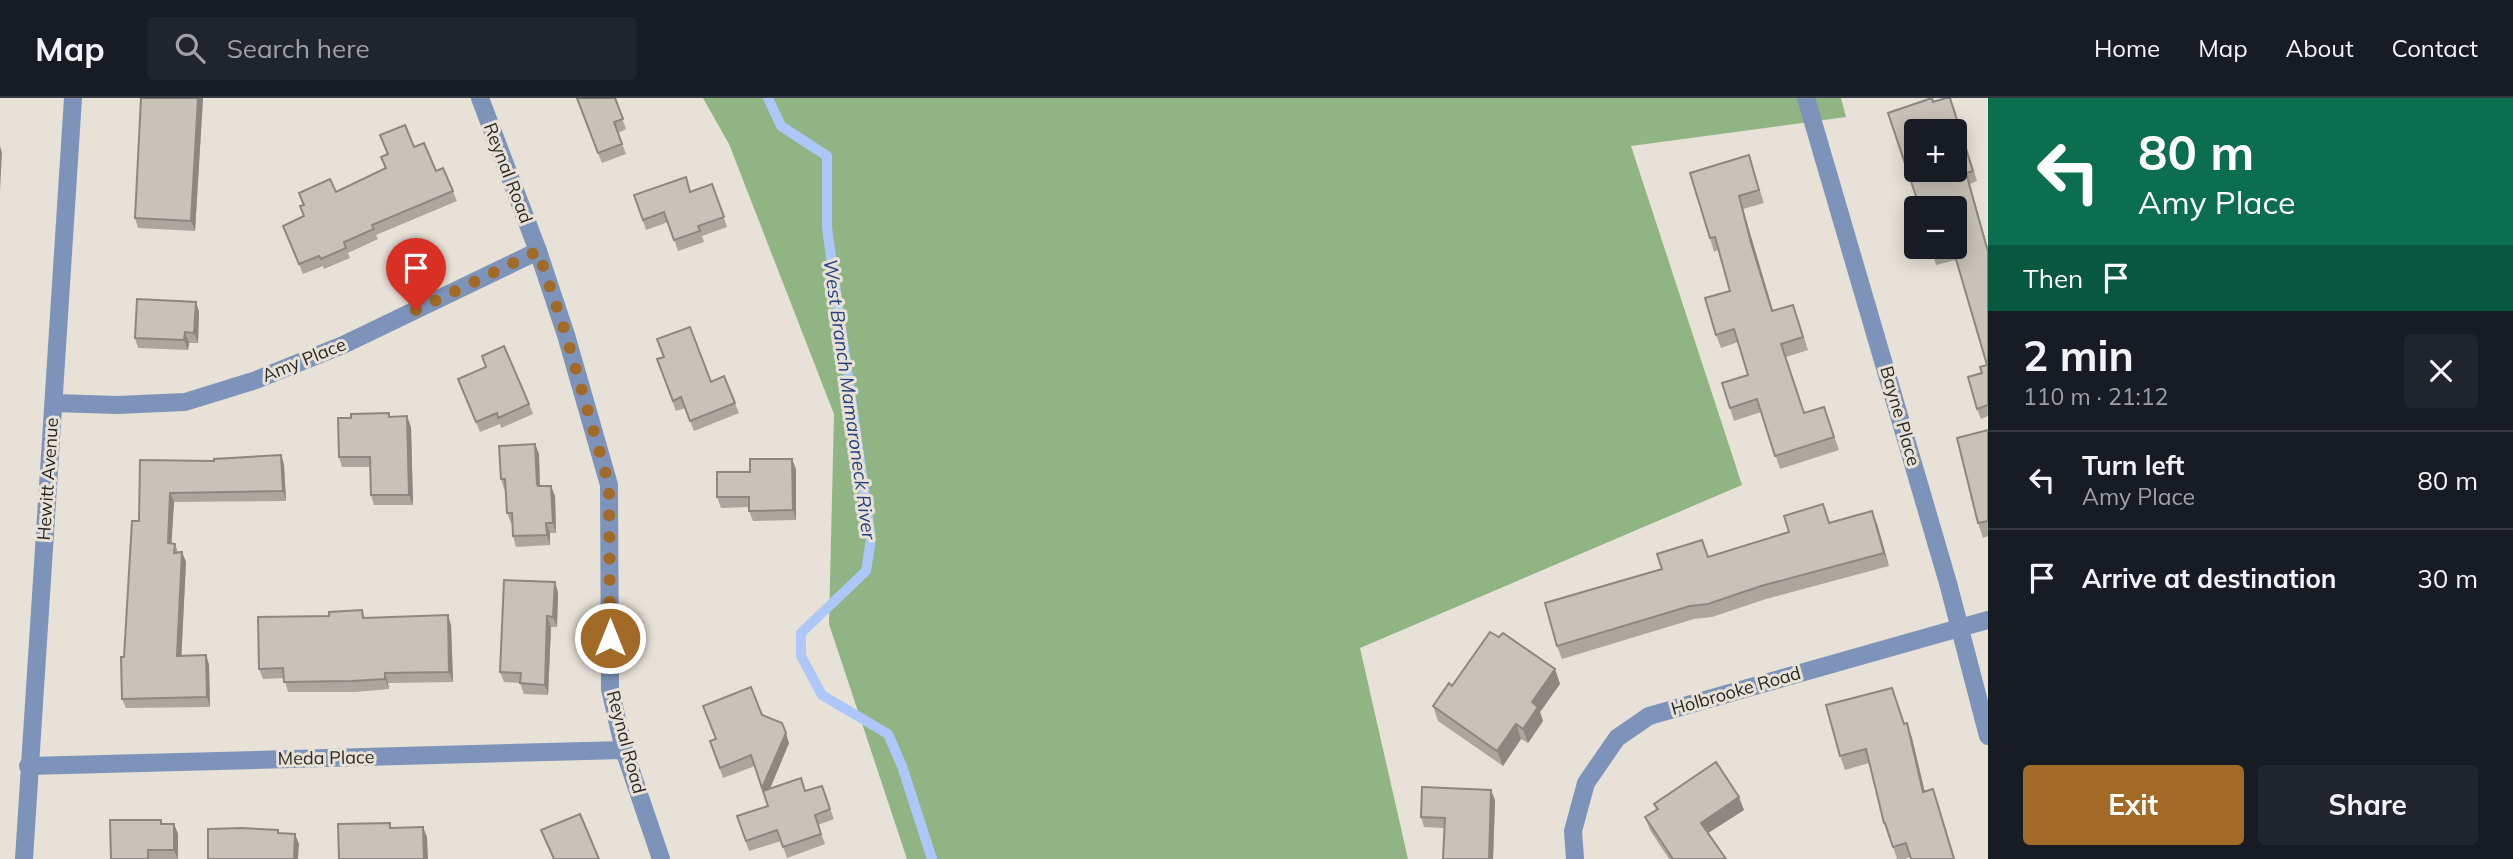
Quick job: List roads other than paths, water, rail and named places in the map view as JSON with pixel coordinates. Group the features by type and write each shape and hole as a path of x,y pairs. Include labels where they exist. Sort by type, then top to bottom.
{"street":[{"name":"Hewitt Avenue","path":"24,859 73,98"},
{"name":"Reynal Road","path":"480,98 538,251 566,335 609,485 610,689 624,750 661,859"},
{"name":"Bayne Place","path":"1806,98 1960,627 1988,736"},
{"name":"Amy Place","path":"54,403 117,405 185,402 256,380 343,345 538,251"},
{"name":"Holbrooke Road","path":"1575,859 1573,831 1586,783 1617,738 1649,716 1988,620"},
{"name":"Meda Place","path":"28,766 624,750"}],"waterway":[{"name":"West Branch Mamaroneck River","path":"768,98 781,126 827,156 827,228 871,539 866,571 801,633 801,656 822,695 888,734 902,766 932,859"}]}
